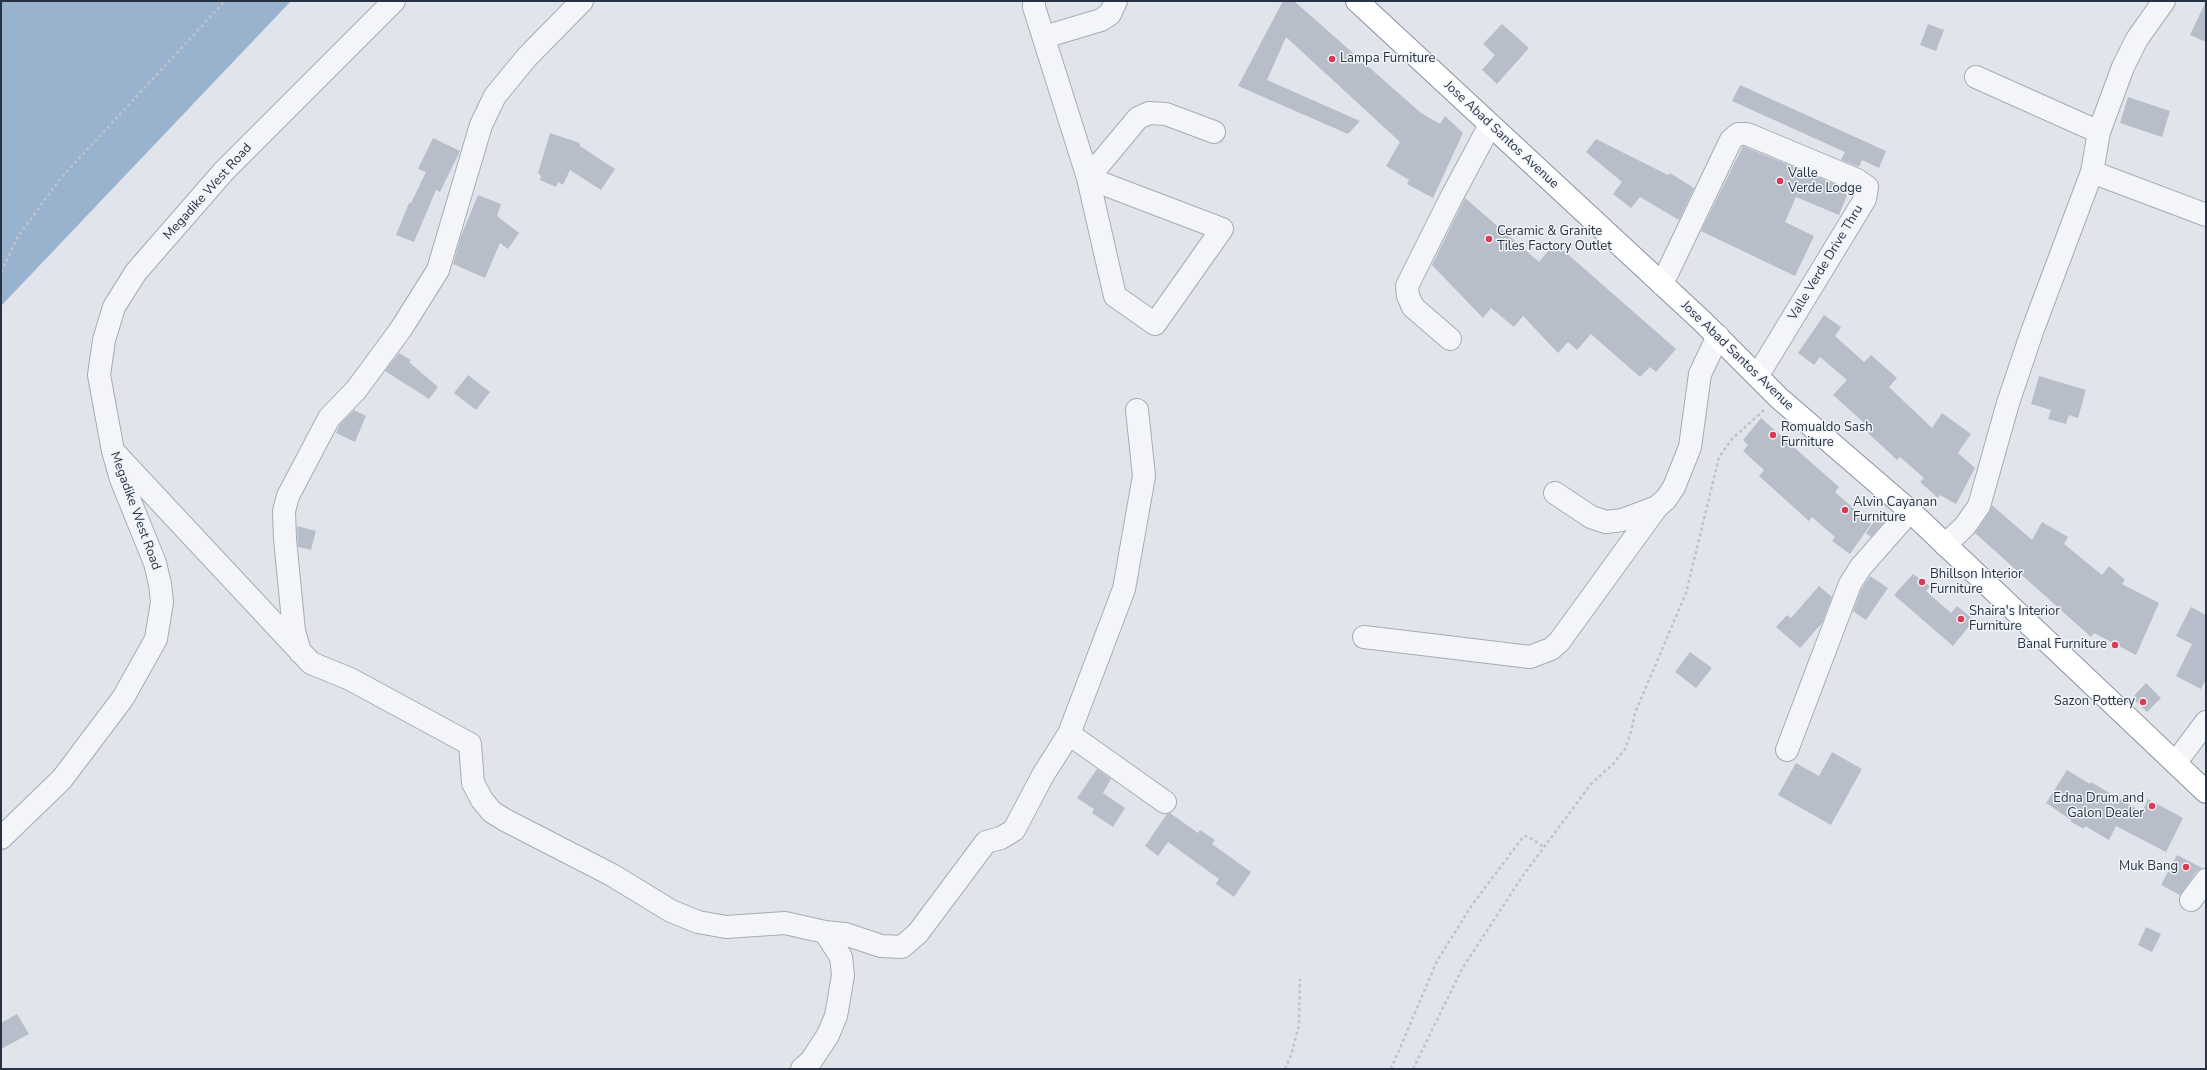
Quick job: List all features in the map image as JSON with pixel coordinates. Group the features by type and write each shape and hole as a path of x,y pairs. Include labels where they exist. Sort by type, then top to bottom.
{"highway":[{"name":"Jose Abad Santos Avenue","path":"1357,1 1718,336 1779,398 1910,511 2206,792"}],"street":[{"name":"Megadike West Road","path":"1,838 62,778 123,698 156,639 162,602 160,584 155,563 121,479 113,451 99,375 104,340 114,307 136,272 224,171 394,1"},
{"path":"300,652 294,631 285,539 284,511 288,496 328,418 356,390 397,336 438,270 481,125 495,96 527,58 582,1"},
{"path":"1034,1 1034,7 1088,178 1115,296 1155,324 1222,229 1088,178"},
{"path":"1044,37 1101,20 1110,14 1116,1"},
{"path":"1945,545 1965,526 1979,506 2008,403 2032,328 2092,172 2099,132 2123,67 2131,50 2137,38 2164,1"},
{"path":"1976,77 2099,132"},
{"path":"1088,178 1138,118 1149,113 1166,114 1214,132"},
{"path":"1450,338 1413,306 1408,296 1407,286 1451,198 1490,125"},
{"name":"Valle Verde Drive Thru","path":"1662,284 1731,140 1738,134 1747,134 1857,180 1867,187 1865,199 1758,375"},
{"path":"2092,172 2206,215"},
{"path":"1364,637 1530,657 1551,649 1559,642 1657,507 1666,499 1674,487 1690,447 1700,374 1718,336"},
{"path":"113,451 199,541 311,663 350,679 470,744 473,783 482,800 492,812 518,829 612,874 671,911 698,922 726,927 785,923 825,932 846,934 881,946 902,947 918,933 986,842 1001,838 1014,830 1043,775 1069,734 1124,589 1144,476 1137,410"},
{"path":"1555,493 1591,517 1606,522 1622,520 1657,507"},
{"path":"1787,750 1850,584 1860,568 1910,511"},
{"path":"2176,762 2206,722"},
{"path":"1069,734 1165,802"},
{"path":"2191,900 2206,880"},
{"path":"802,1069 811,1061 828,1035 836,1016 839,999 843,975 841,957 825,932"}],"path":[{"path":"1,272 18,238 60,179 225,1"},
{"path":"1413,1069 1462,969 1522,877 1591,784 1614,764 1625,749 1632,732 1635,712 1686,593 1719,457 1732,439 1779,398"},
{"path":"1391,1069 1437,961 1472,905 1522,837 1527,836 1544,847"},
{"path":"1284,1069 1291,1055 1299,1025 1300,979"}],"water":[{"path":"1,1 291,1 1,306"}],"building":[{"path":"1283,1 1294,1 1421,113 1440,124 1445,116 1463,133 1433,198 1407,184 1409,180 1386,166 1400,142 1286,37 1267,80 1360,121 1348,134 1238,86"},
{"path":"2206,1 2206,42 2190,35"},
{"path":"1502,24 1529,48 1497,84 1482,70 1495,55 1483,44"},
{"path":"1928,24 1944,30 1936,51 1920,45"},
{"path":"1740,85 1886,151 1879,168 1862,160 1859,167 1841,160 1845,152 1732,101"},
{"path":"2128,97 2170,111 2162,137 2120,123"},
{"path":"550,133 580,143 580,146 615,169 601,190 570,170 563,185 558,182 556,187 540,180 541,176 538,173"},
{"path":"433,138 460,151 440,192 436,190 414,242 396,235 409,203 411,203 426,172 418,169"},
{"path":"1596,139 1668,175 1670,173 1694,188 1679,220 1640,197 1631,208 1613,194 1622,182 1586,152"},
{"path":"1743,146 1849,190 1839,215 1796,197 1785,222 1814,236 1795,276 1701,231"},
{"path":"478,195 501,204 497,216 519,233 508,249 500,243 485,278 453,264 461,236"},
{"path":"1465,198 1539,262 1555,243 1676,349 1656,372 1650,367 1640,377 1591,334 1577,350 1568,342 1558,353 1523,316 1514,327 1491,308 1483,318 1432,265"},
{"path":"1824,315 1841,327 1835,336 1864,362 1871,355 1897,378 1889,387 1932,428 1942,413 1971,434 1958,453 1975,468 1956,504 1940,495 1938,498 1920,482 1924,478 1900,457 1897,460 1868,433 1871,429 1833,395 1847,380 1820,357 1814,365 1798,353"},
{"path":"399,353 411,360 409,362 438,387 429,399 385,371"},
{"path":"468,375 490,392 476,410 454,393"},
{"path":"2039,376 2086,390 2078,418 2069,415 2066,424 2048,419 2051,410 2031,404"},
{"path":"354,410 366,416 355,442 336,433 340,424"},
{"path":"1761,418 1839,487 1835,492 1871,524 1850,554 1832,541 1835,537 1812,517 1809,521 1759,476 1764,470 1743,451 1748,445 1743,440"},
{"path":"1992,505 2032,540 2042,522 2068,537 2064,544 2102,575 2109,566 2125,580 2122,584 2159,603 2136,655 2094,633 2091,637 1975,533 1989,513"},
{"path":"1877,517 1884,522 1871,537 1866,533"},
{"path":"297,526 316,531 311,550 298,547"},
{"path":"1913,574 1930,586 1926,591 1951,613 1957,606 1974,620 1953,646 1894,595"},
{"path":"1870,576 1888,588 1866,620 1853,611 1861,590"},
{"path":"1819,586 1832,597 1822,623 1800,648 1776,627 1787,615 1791,618"},
{"path":"2191,607 2206,615 2206,679 2201,689 2176,676 2192,644 2176,636"},
{"path":"1690,652 1712,668 1696,688 1675,672"},
{"path":"2146,683 2161,698 2147,712 2132,698"},
{"path":"1832,752 1862,769 1831,825 1778,795 1796,763 1819,776"},
{"path":"1097,769 1111,779 1103,793 1125,808 1113,827 1092,813 1094,809 1077,798"},
{"path":"2067,770 2090,784 2091,782 2142,812 2148,799 2183,818 2166,852 2116,826 2109,840 2085,826 2084,829 2071,822 2071,820 2046,803"},
{"path":"1170,813 1198,833 1200,830 1215,840 1212,844 1251,872 1234,897 1216,884 1219,879 1168,842 1158,856 1145,846 1167,814"},
{"path":"2177,855 2202,868 2196,872 2180,895 2161,885"},
{"path":"2146,927 2161,934 2152,952 2138,945"},
{"path":"17,1014 29,1034 1,1049 1,1023"}],"place":[{"name":"Lampa Furniture","path":"1332,59"},
{"name":"Valle Verde Lodge","path":"1780,181"},
{"name":"Ceramic & Granite Tiles Factory Outlet","path":"1489,239"},
{"name":"Romualdo Sash Furniture","path":"1773,435"},
{"name":"Alvin Cayanan Furniture","path":"1845,510"},
{"name":"Bhillson Interior Furniture","path":"1922,582"},
{"name":"Shaira's Interior Furniture","path":"1961,619"},
{"name":"Banal Furniture","path":"2115,645"},
{"name":"Sazon Pottery","path":"2143,702"},
{"name":"Edna Drum and Galon Dealer","path":"2152,806"},
{"name":"Muk Bang","path":"2186,867"}]}
